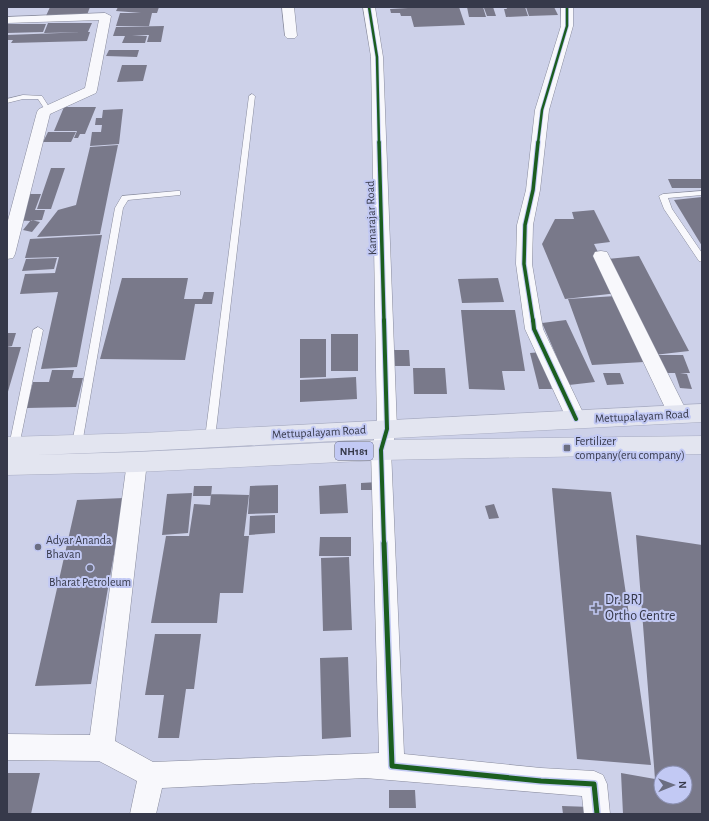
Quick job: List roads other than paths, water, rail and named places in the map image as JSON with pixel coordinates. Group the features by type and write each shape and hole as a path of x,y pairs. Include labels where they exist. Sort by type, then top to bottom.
{"highway":[{"name":"Mettupalayam Road","path":"9,452 138,462 576,419 702,413"},
{"name":"Mettupalayam Road","path":"9,452 77,444 210,438 384,439 702,445"}],"street":[{"path":"288,7 291,36"},
{"name":"Kamarajar Road","path":"369,7 377,57 392,766"},
{"path":"567,7 567,26 542,110 533,190 526,225 524,264 534,329 576,419"},
{"path":"7,20 105,12 90,90 44,112 7,254"},
{"path":"601,256 678,414"},
{"path":"101,748 138,462"},
{"path":"7,747 101,748 151,775 365,765 392,766 541,781 594,784 597,814"},
{"path":"143,814 151,775"}],"lane":[{"path":"210,438 252,96"},
{"path":"7,101 23,97 40,97 48,110"},
{"path":"77,444 119,208 125,198 146,194 177,193"},
{"path":"702,193 663,196 668,209 702,259"},
{"path":"9,452 38,330"}],"place":[{"name":"Fertilizer company(eru company)","path":"567,448"},
{"name":"Adyar Ananda Bhavan","path":"38,547"},
{"name":"Bharat Petroleum","path":"90,568"},
{"name":"Dr. BRJ Ortho Centre","path":"596,608"}]}
